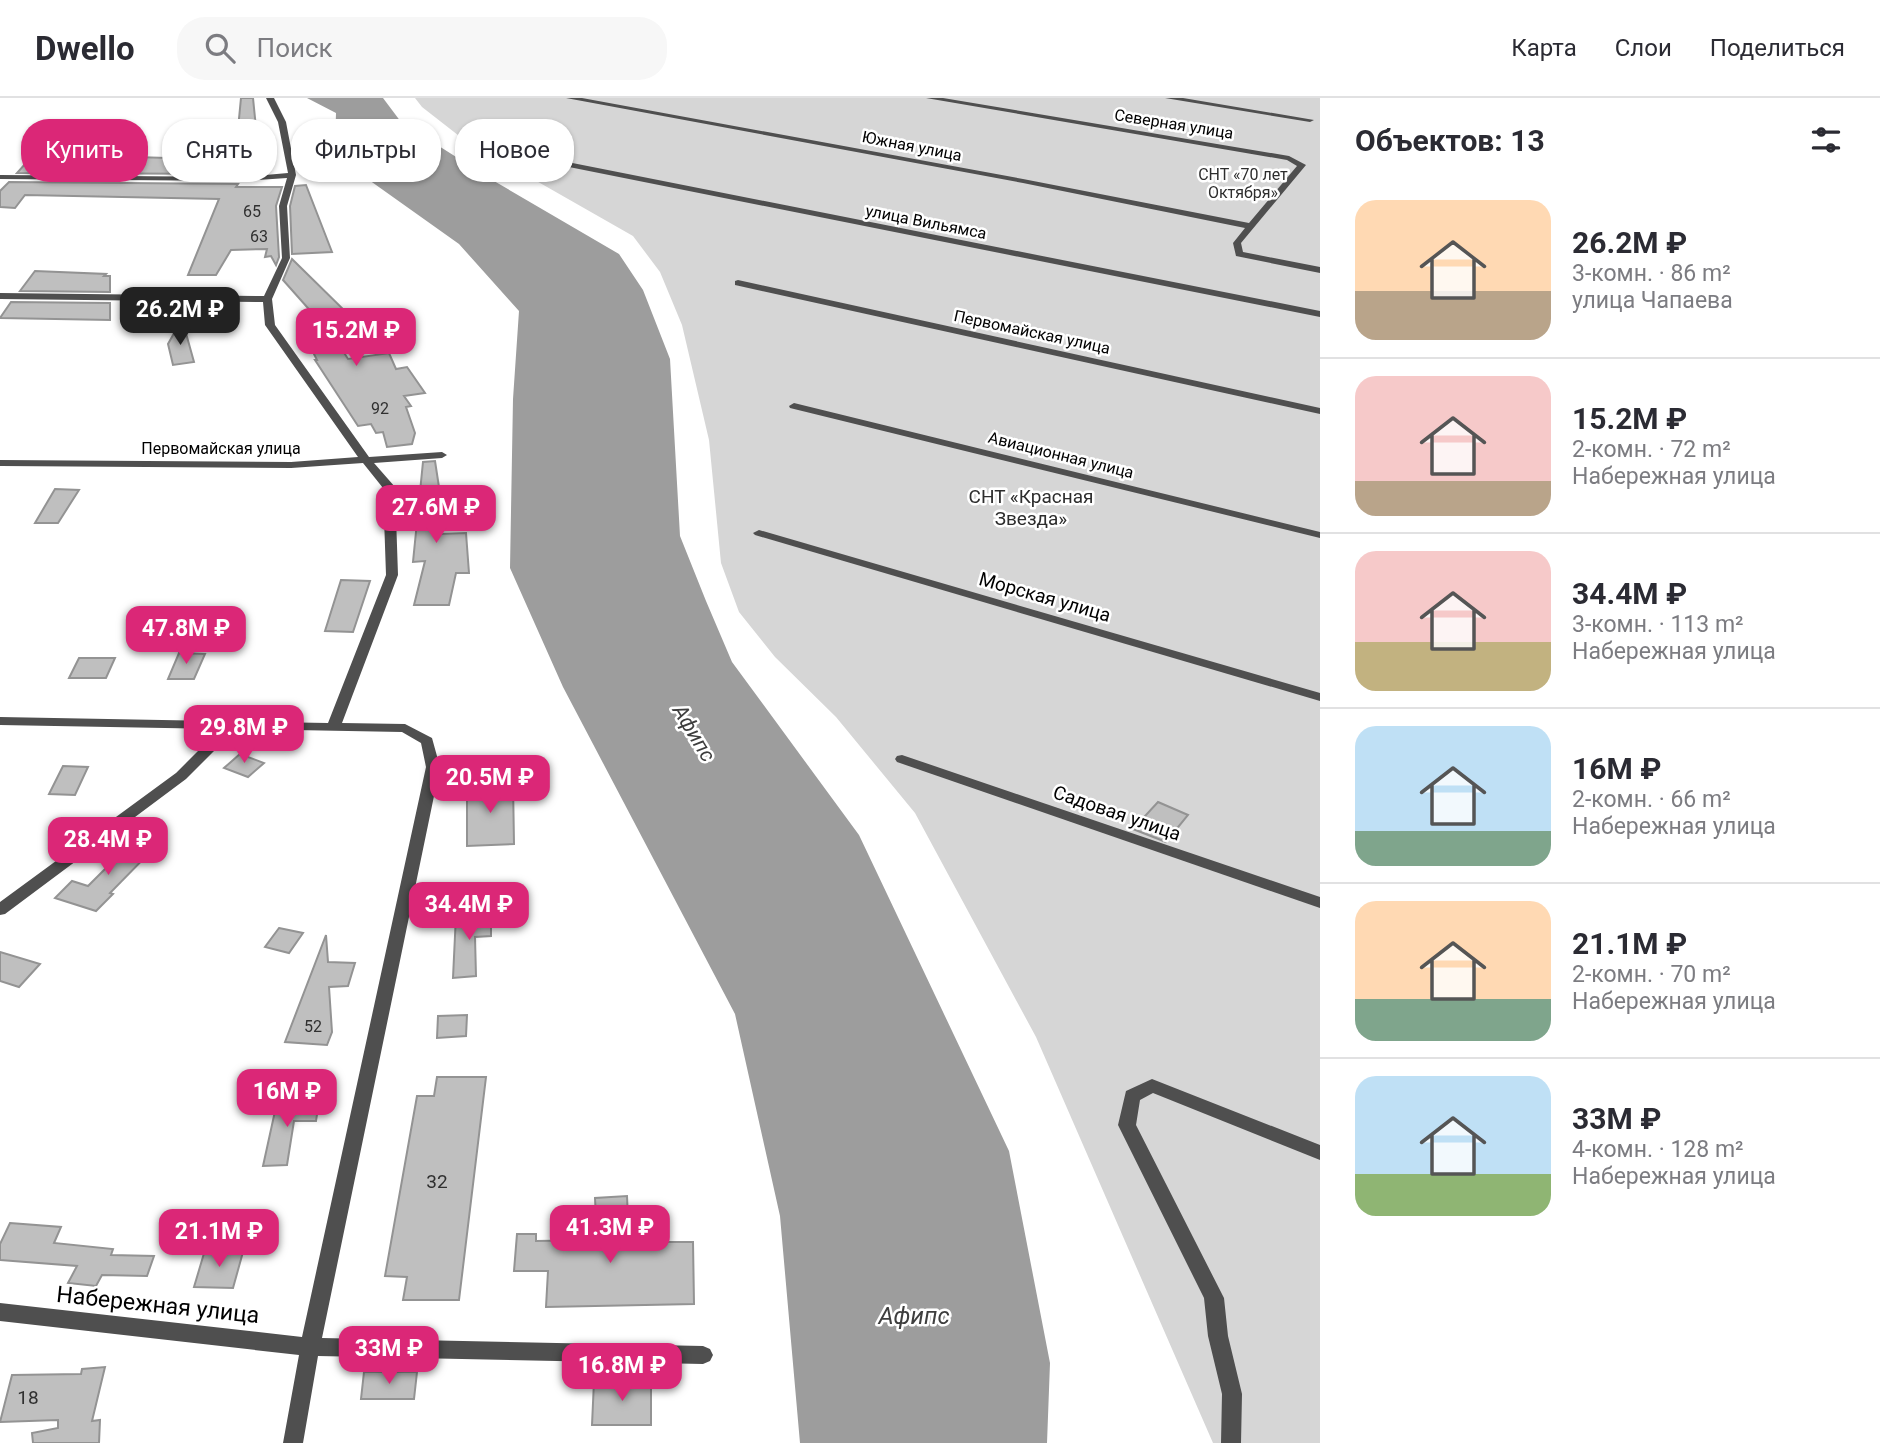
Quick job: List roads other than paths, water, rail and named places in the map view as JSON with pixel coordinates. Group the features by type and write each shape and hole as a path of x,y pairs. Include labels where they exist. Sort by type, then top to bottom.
{"street":[{"path":"270,98 282,122 291,170"},
{"name":"Южная улица","path":"570,98 996,176 1249,226"},
{"name":"Северная улица","path":"930,98 1289,158 1302,165 1249,226"},
{"path":"1170,98 1310,120"},
{"name":"улица Вильямса","path":"574,165 1320,314"},
{"path":"0,177 241,179 291,175"},
{"path":"291,178 283,206 286,258 267,299 270,325 367,462 388,487 392,575 334,725"},
{"path":"1249,226 1237,243 1239,254 1320,270"},
{"name":"Первомайская улица","path":"738,283 1320,411"},
{"path":"0,296 267,299"},
{"name":"Авиационная улица","path":"794,406 1320,535"},
{"name":"Первомайская улица","path":"0,463 291,465 442,455"},
{"name":"Морская улица","path":"759,533 1320,697"},
{"path":"0,720 405,728 428,741 433,768 310,1347 293,1443"},
{"path":"0,910 181,776 233,724"},
{"name":"Садовая улица","path":"902,759 1320,903"},
{"path":"1231,1443 1232,1394 1218,1336 1214,1298 1127,1125 1132,1096 1152,1086 1320,1153"},
{"name":"Набережная улица","path":"0,1312 310,1347 704,1355"}],"water":[{"name":"Афипс","path":"307,98 383,98 399,119 336,119 336,113"},
{"name":"Афипс","path":"441,147 455,156 455,182 496,182 619,254 643,290 670,359 680,536 706,601 732,662 859,835 1009,1151 1050,1363 1047,1443 800,1443 780,1216 735,1014 563,687 510,568 513,399 519,311 459,244 372,182 441,182"}],"park label":[{"name":"СНТ «70 лет Октября»","path":"1243,183"},
{"name":"СНТ «Красная Звезда»","path":"1031,507"}]}
